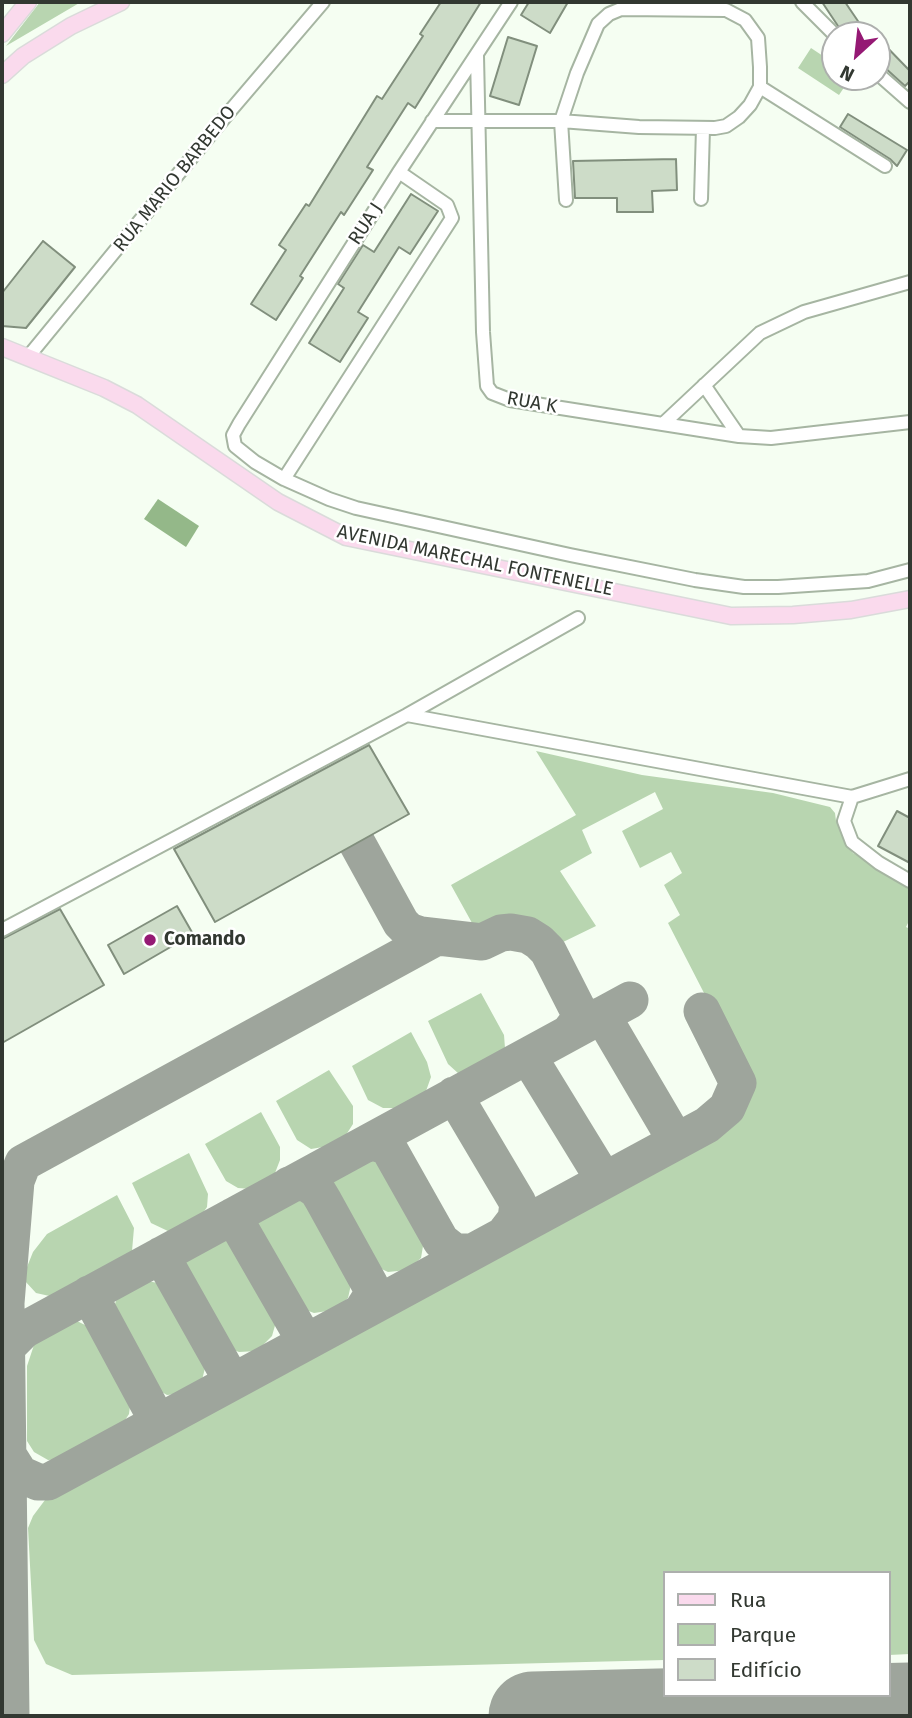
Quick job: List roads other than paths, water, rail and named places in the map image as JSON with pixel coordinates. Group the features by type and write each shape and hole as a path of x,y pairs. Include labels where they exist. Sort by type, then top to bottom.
{"main road":[{"path":"2,34 28,2"},
{"path":"2,75 23,56 71,26 121,2"},
{"name":"AVENIDA MARECHAL FONTENELLE","path":"2,347 104,388 137,405 278,502 346,537 731,615 851,610 910,599"}],"street":[{"name":"RUA MARIO BARBEDO","path":"28,357 323,2"},
{"name":"RUA J","path":"284,479 239,450 233,439 239,424 511,2"},
{"path":"802,2 821,21"},
{"path":"432,121 561,121 703,128 726,126 750,105 760,87 758,38 751,27 738,15 726,10 621,9 609,14 598,24 577,73 561,121 566,200"},
{"name":"RUA K","path":"477,55 482,319 487,386 492,393 510,400 739,436 771,438 910,422"},
{"path":"891,85 910,102"},
{"path":"760,87 885,166"},
{"path":"701,199 703,128"},
{"path":"399,172 447,205 452,218 284,479 329,499 387,516 721,584 778,587 820,585 868,581 910,570"},
{"path":"664,423 760,333 804,312 910,282"},
{"path":"704,385 739,436"},
{"path":"2,930 407,715 578,618"},
{"path":"407,715 852,797 910,779"},
{"path":"852,797 845,821 852,842 879,863 910,880"}],"place":[{"name":"Comando","path":"150,940"}]}
